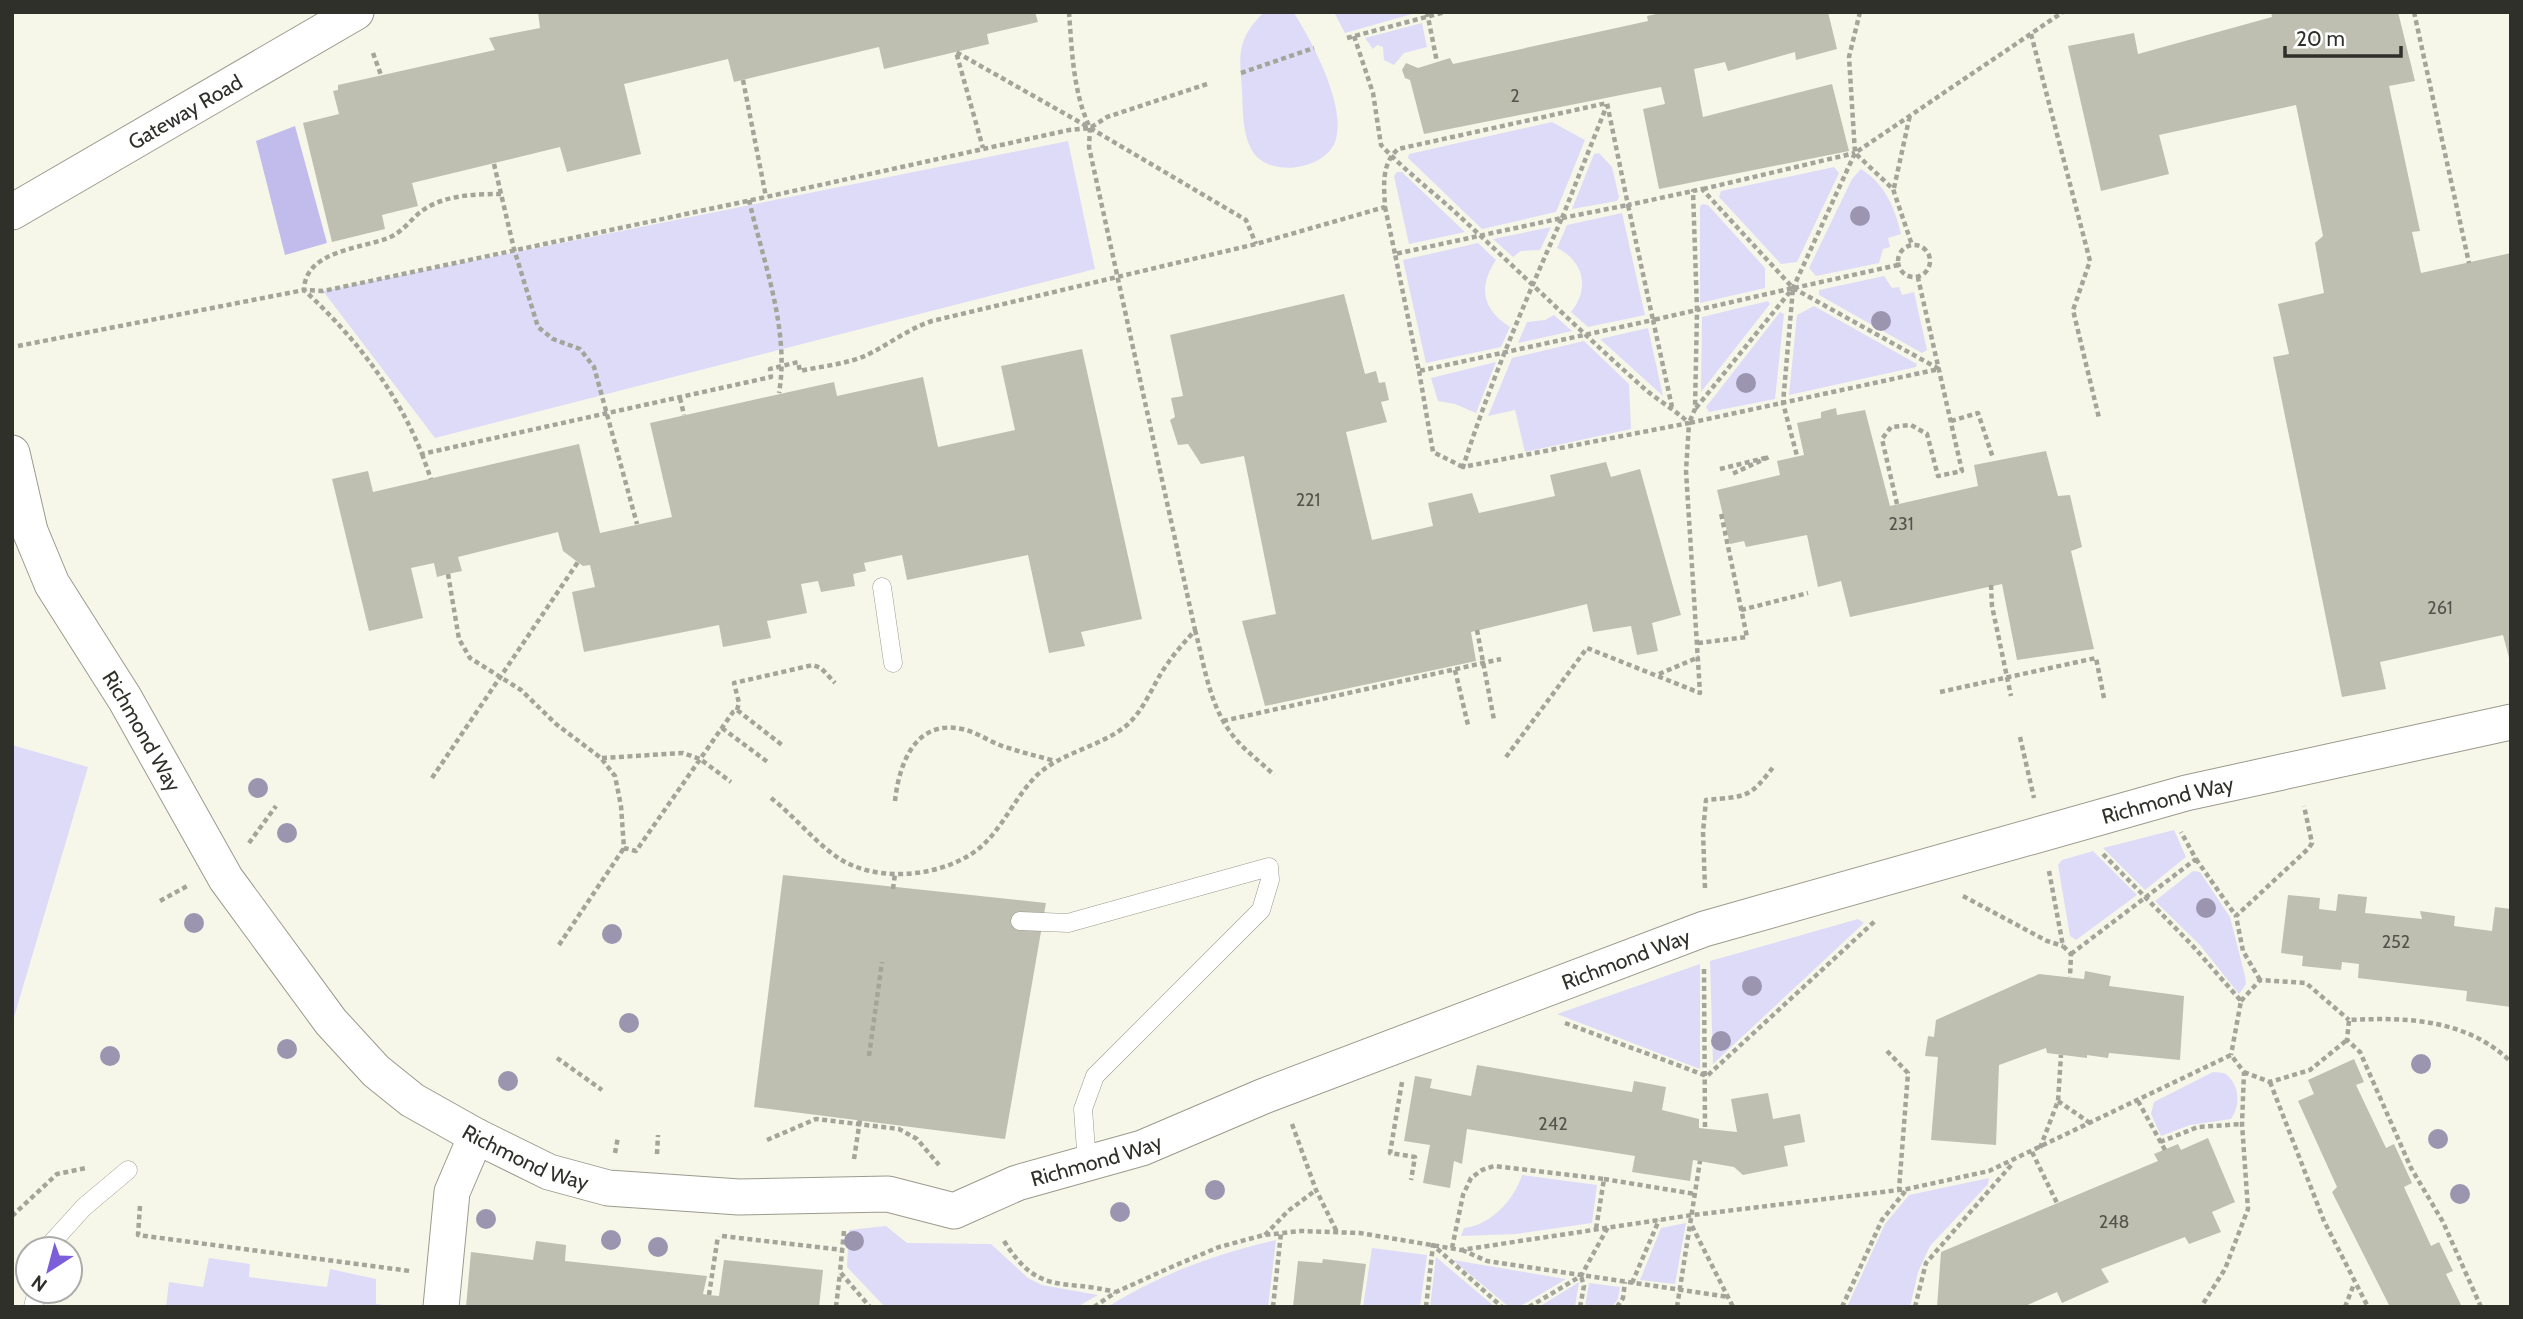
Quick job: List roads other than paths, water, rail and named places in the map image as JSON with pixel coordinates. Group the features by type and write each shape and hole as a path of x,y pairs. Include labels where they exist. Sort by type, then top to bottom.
{"street":[{"name":"Gateway Road","path":"12,212 356,12"},
{"name":"Richmond Way","path":"12,453 30,531 52,584 125,699 226,878 331,1022 376,1071 412,1100 475,1136 549,1172 608,1188 739,1197 888,1194 954,1211 1017,1183 1142,1148 1264,1096 1704,929 2186,793 2511,722"},
{"path":"441,1307 452,1192 475,1136"}],"lane":[{"path":"882,587 893,663"},
{"path":"1020,921 1068,923 1269,867 1270,880 1261,909 1096,1076 1083,1109 1087,1164"},
{"path":"59,1235 84,1207 128,1170"}]}
